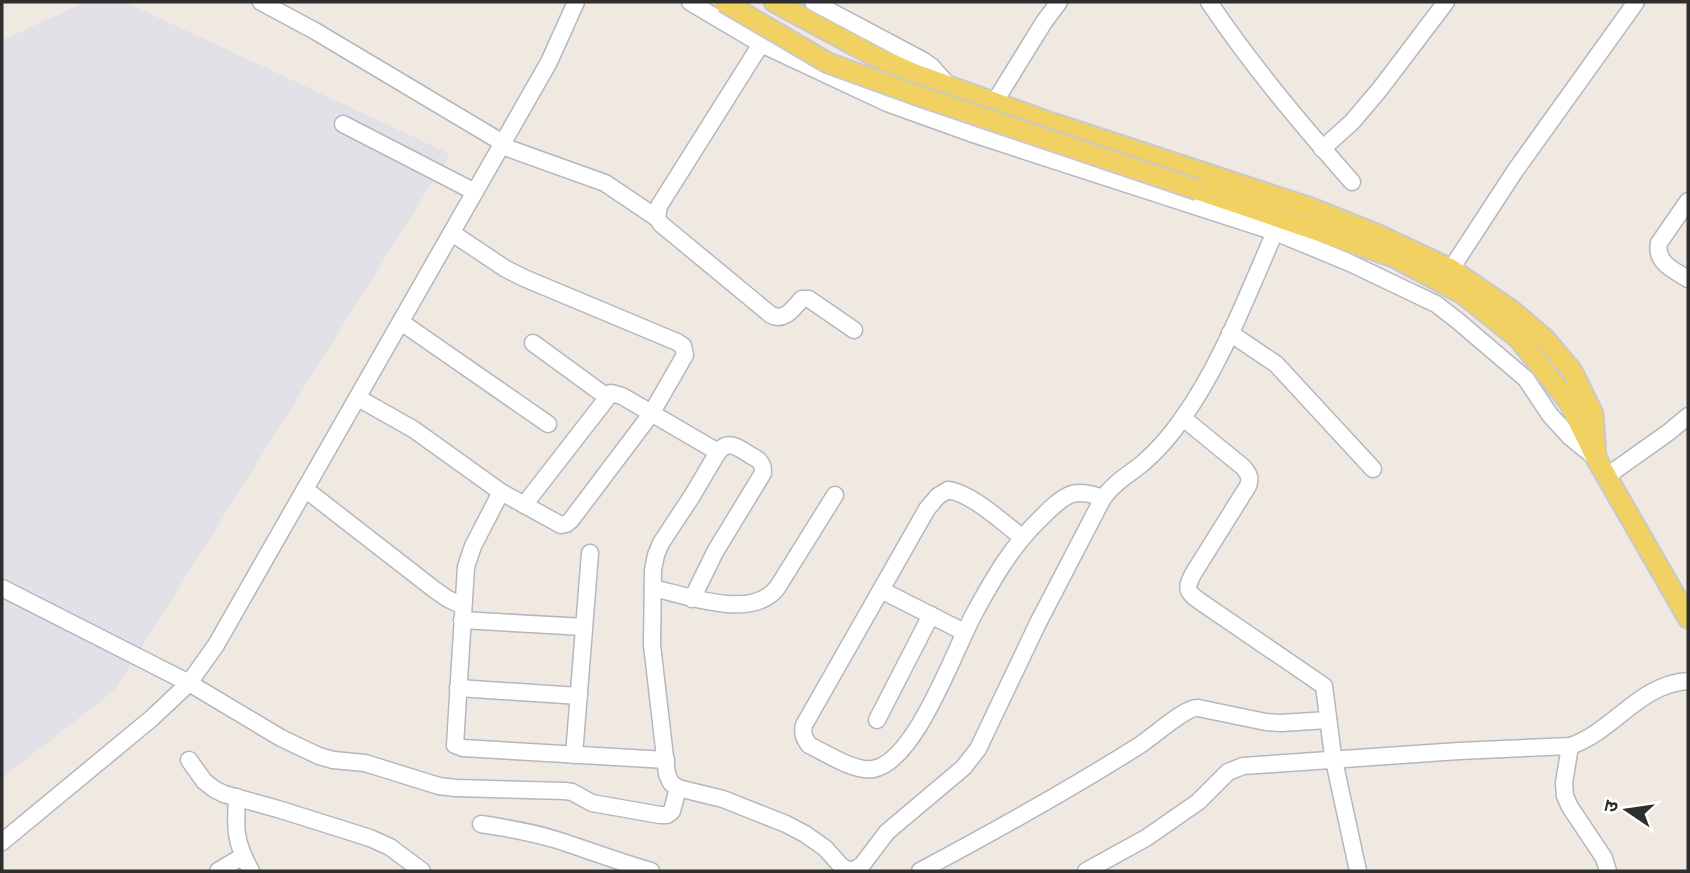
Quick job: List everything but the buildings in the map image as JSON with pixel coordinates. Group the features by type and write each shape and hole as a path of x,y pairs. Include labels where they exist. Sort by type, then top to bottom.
{"main road":[{"path":"724,2 828,62 922,97 1394,257 1463,294 1519,339 1569,402 1596,458 1686,609"},
{"path":"780,6 876,57 950,87 1311,208 1376,234 1451,269 1511,310 1544,338 1572,371 1593,414 1596,458"}],"street":[{"path":"261,2 315,31 503,143 502,146 605,183 657,218 777,318 787,315 802,299 809,299 854,330"},
{"path":"2,842 152,718 189,683 216,645 550,62 576,2"},
{"path":"690,2 761,44 887,103 1275,232 1350,263 1436,304 1526,379 1557,423 1596,458"},
{"path":"813,2 932,67 950,87 935,120"},
{"path":"994,103 1059,2"},
{"path":"1209,2 1251,62 1322,149 1352,181"},
{"path":"1322,149 1352,122 1380,89 1446,2"},
{"path":"1451,269 1516,171 1636,2"},
{"path":"657,218 659,206 761,44"},
{"path":"343,124 475,192"},
{"path":"1688,201 1657,250 1664,263 1688,279"},
{"path":"692,599 715,552 763,473 763,465 759,460 729,444 718,452 661,543 653,570 652,645 671,783 678,788 723,799 786,824 825,848 839,869 856,869 887,832 963,768 978,749 1038,623 1103,498 1113,485 1160,447 1183,418 1230,333 1275,232"},
{"path":"358,398 413,429 501,492 561,526 566,524 651,414 685,355 683,346 524,278 452,233"},
{"path":"401,322 548,424"},
{"path":"1230,333 1276,364 1373,469"},
{"path":"533,343 607,397"},
{"path":"524,505 611,393 718,452"},
{"path":"1607,476 1669,432 1688,415"},
{"path":"1183,418 1243,467 1251,480 1193,574 1188,590 1191,595 1324,686 1333,758 1358,871"},
{"path":"305,489 463,613 584,627"},
{"path":"1022,537 957,491 947,489 938,496 927,509 804,725 805,739 809,745 859,769 873,769 887,764 899,754 941,686 964,632 1022,537 1050,509 1071,494 1084,493 1103,498"},
{"path":"501,492 468,559 455,745 666,760"},
{"path":"653,588 721,604 759,601 771,595 835,495"},
{"path":"574,755 590,553"},
{"path":"2,588 189,683 281,738 319,757 365,763 439,786 565,791 592,803 660,815 667,815 672,811 678,788"},
{"path":"881,590 964,632"},
{"path":"877,720 931,615"},
{"path":"1086,871 1146,838 1198,802 1228,772 1243,766 1333,758 1570,746 1595,734 1625,709 1651,693 1667,685 1688,681"},
{"path":"458,688 579,696"},
{"path":"920,871 1088,778 1153,737 1189,709 1199,708 1266,722 1328,723"},
{"path":"1570,746 1564,783 1565,796 1604,858 1608,871"},
{"path":"189,760 204,781 224,794 370,838 390,847 414,869"},
{"path":"237,797 237,841 251,871"},
{"path":"481,824 516,829 557,840 651,871"},
{"path":"218,871 243,856"}],"shaded area":[{"path":"86,2 125,2 450,154 115,690 2,778 2,40"}]}
